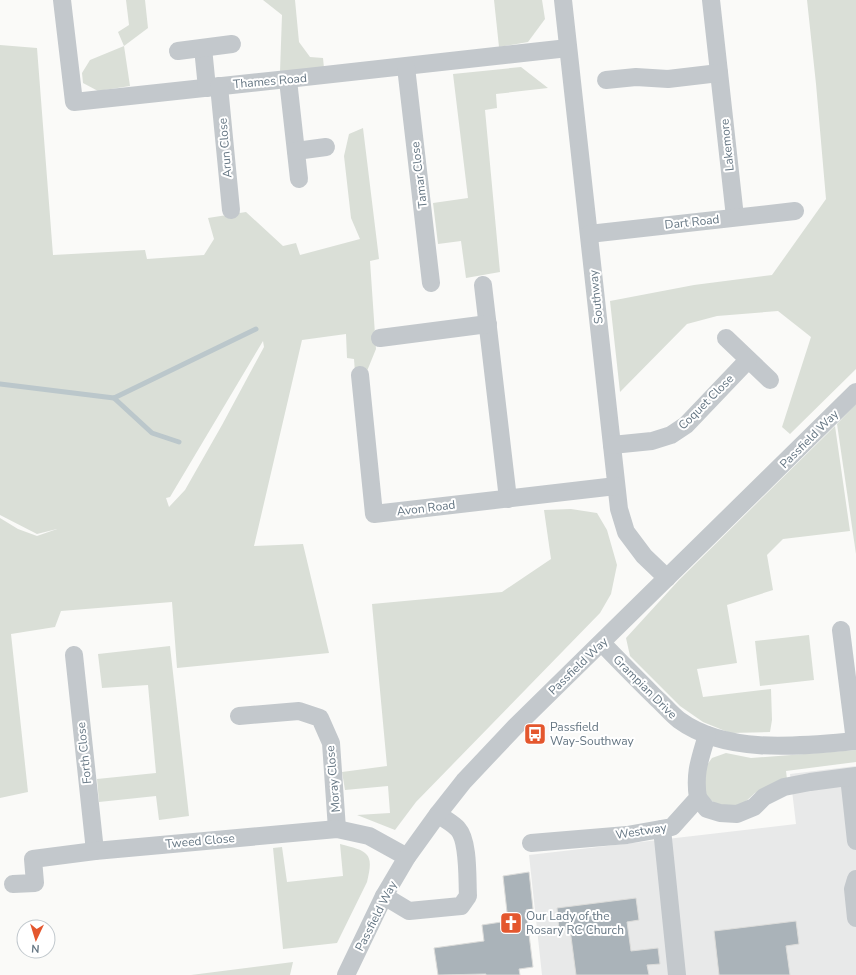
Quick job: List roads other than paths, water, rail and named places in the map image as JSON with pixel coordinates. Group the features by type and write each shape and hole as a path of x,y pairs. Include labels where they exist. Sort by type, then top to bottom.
{"street":[{"name":"Thames Road","path":"62,0 74,102 288,80 568,48"},
{"name":"Southway","path":"563,0 619,509 626,532 644,556 667,578"},
{"name":"Lakemore","path":"711,0 735,218"},
{"path":"178,51 232,44"},
{"name":"Arun Close","path":"204,48 213,87 231,210"},
{"name":"Tamar Close","path":"406,67 431,283"},
{"path":"606,80 636,77 668,79 719,73"},
{"path":"288,80 299,179"},
{"path":"296,151 326,147"},
{"name":"Dart Road","path":"589,234 795,211"},
{"path":"483,285 508,499"},
{"path":"380,338 488,324"},
{"path":"726,338 770,380"},
{"name":"Coquet Close","path":"612,445 652,441 671,435 686,425 748,360"},
{"name":"Avon Road","path":"360,375 374,514 616,486"},
{"name":"Passfield Way","path":"346,975 384,896 407,857 438,814 464,782 515,727 856,392"},
{"path":"840,630 856,741"},
{"name":"Grampian Drive","path":"602,643 679,720 707,735 729,742 753,745 856,741"},
{"name":"Forth Close","path":"74,654 95,851"},
{"name":"Moray Close","path":"239,716 298,711 320,718 331,743 337,829"},
{"path":"707,735 697,770 696,784 698,798 707,809 720,814 737,814 754,807 764,796 784,787 853,776 856,841"},
{"name":"Westway","path":"531,843 627,835 672,827 698,798"},
{"path":"384,896 409,911 461,906 468,896 466,845 458,828 438,814"},
{"name":"Tweed Close","path":"13,884 35,883 33,859 95,851 337,829 369,836 407,857"},
{"path":"662,829 677,975"},
{"path":"856,879 853,889 856,918"}],"waterway":[{"path":"0,384 114,398 256,329"},
{"path":"114,398 152,433 179,442"}],"place":[{"name":"Passfield Way-Southway","path":"535,734"},
{"name":"Our Lady of the Rosary RC Church","path":"511,923"}]}
